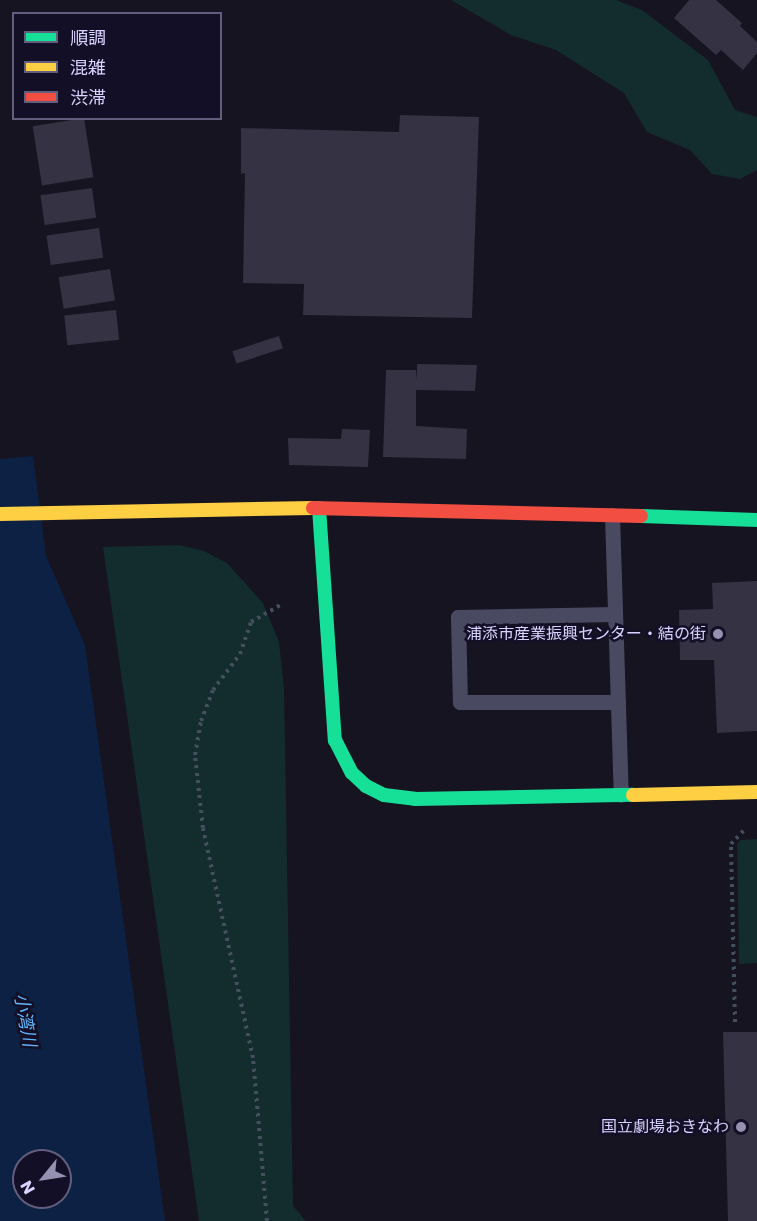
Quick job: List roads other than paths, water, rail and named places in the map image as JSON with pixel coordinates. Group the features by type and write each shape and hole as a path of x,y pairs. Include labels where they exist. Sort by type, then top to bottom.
{"street":[{"path":"319,508 335,740 352,773 384,795 415,799 757,792"},
{"path":"0,514 63,511 319,508 757,520"}],"lane":[{"path":"612,515 621,795"},
{"path":"615,614 458,617 460,702 618,702"}],"water":[{"name":"小湾川","path":"33,456 46,556 85,645 165,1221 0,1221 0,459"}],"place":[{"name":"浦添市産業振興センター・結の街","path":"718,634"},
{"name":"国立劇場おきなわ","path":"741,1127"}]}
